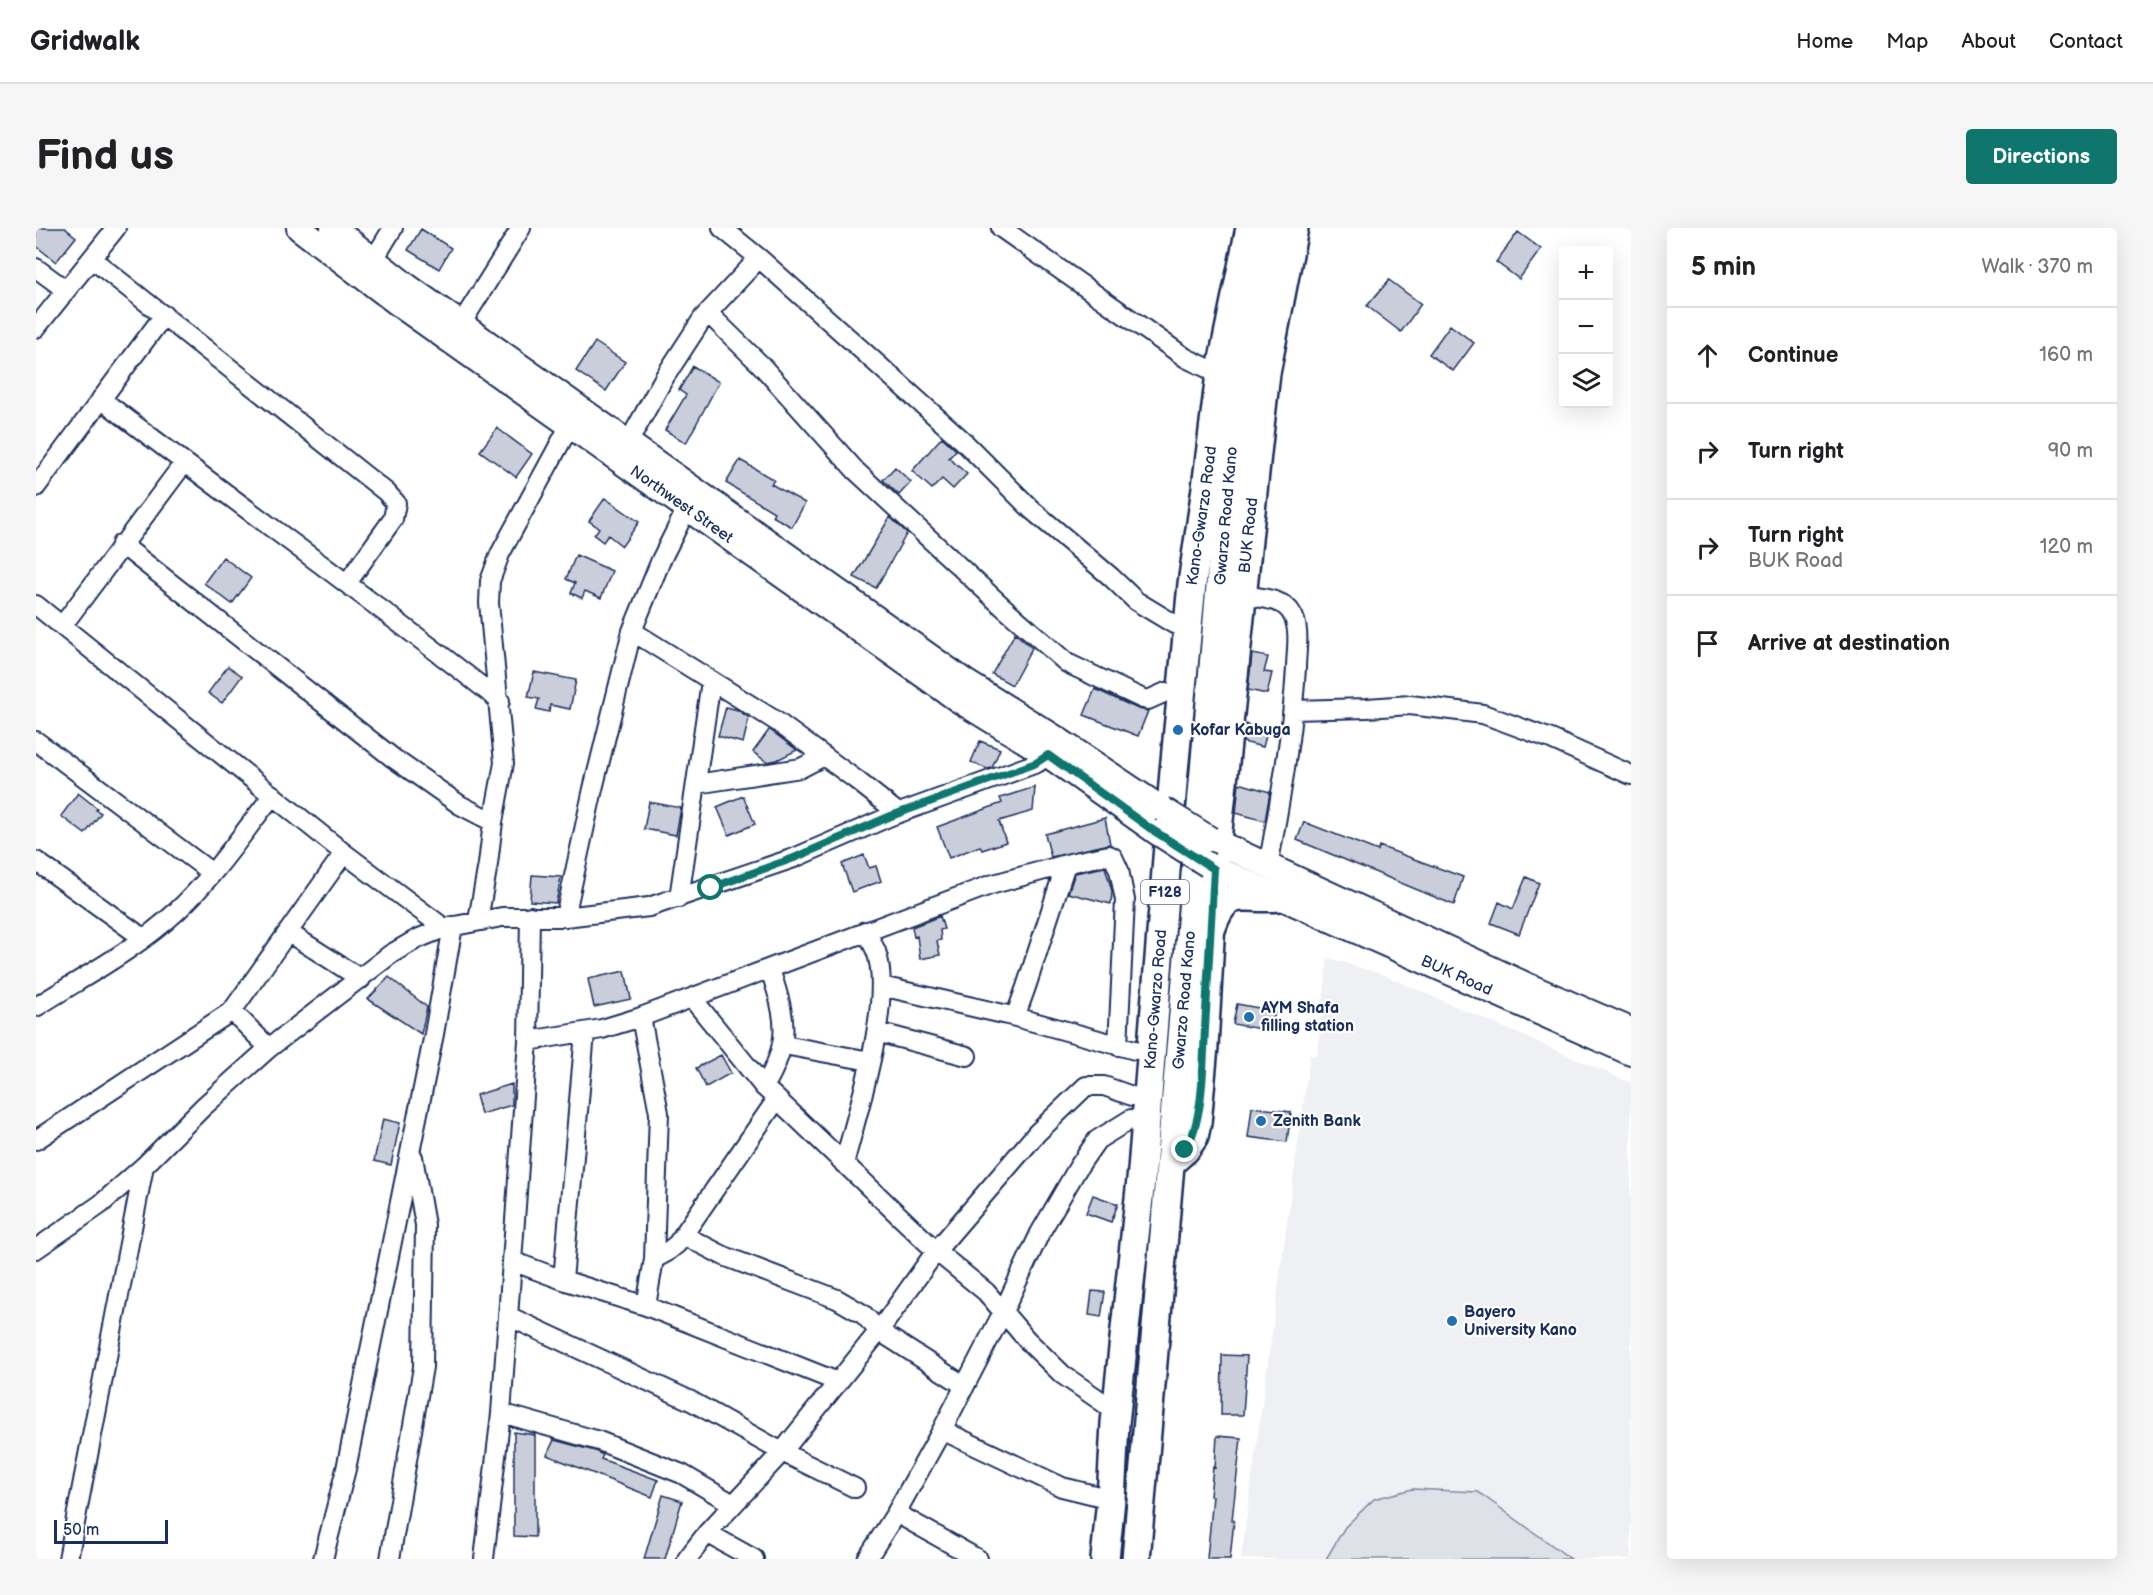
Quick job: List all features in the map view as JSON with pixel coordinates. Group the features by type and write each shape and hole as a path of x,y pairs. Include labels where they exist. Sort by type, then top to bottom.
{"main road":[{"name":"Northwest Street","path":"299,228 404,308 957,699 1048,755 1077,763"},
{"name":"Northwest Street","path":"333,228 461,324 1077,763"},
{"name":"Kano-Gwarzo Road","path":"1106,1559 1116,1412 1142,1170 1176,747 1192,584 1220,374 1250,228"},
{"name":"Gwarzo Road Kano","path":"1136,1559 1232,447 1275,228"},
{"name":"BUK Road","path":"1170,1164 1185,1150 1194,1137 1197,1123 1211,928 1212,854 1243,595 1266,373 1294,228"},
{"path":"1232,447 1259,441"},
{"path":"1142,1170 1135,1152 1126,1048 1157,819 1166,692 1184,538 1188,520 1203,503"},
{"path":"1077,763 1212,854"},
{"name":"BUK Road","path":"1212,854 1268,867 1330,893 1524,984 1631,1030"},
{"name":"BUK Road","path":"1212,854 1279,897 1631,1053"},
{"path":"1211,928 1216,914 1225,902 1237,897 1264,899 1279,897"}],"street":[{"path":"36,328 116,228"},
{"path":"374,259 393,228"},
{"path":"461,324 521,228"},
{"path":"722,228 759,258 961,439 1032,510 1136,601 1174,624"},
{"path":"1001,228 1186,358 1220,374"},
{"path":"628,443 664,378 708,313 759,258"},
{"path":"92,259 386,492 396,503 393,519 347,583"},
{"path":"36,268 66,290"},
{"path":"708,313 761,364 856,471 1067,663 1143,699 1148,700 1166,692"},
{"path":"36,487 164,315"},
{"path":"102,399 184,463 417,635 500,701"},
{"path":"478,920 488,864 492,822 504,763 500,701 489,603 490,581 500,554 570,425"},
{"path":"62,626 121,544 184,463"},
{"path":"565,917 593,789 632,631 661,560 687,508"},
{"path":"121,544 409,770 460,805 492,822"},
{"path":"1243,595 1276,601 1291,611 1297,639 1293,710 1285,780 1268,867"},
{"path":"36,605 344,853 448,927"},
{"path":"632,631 776,721 898,813"},
{"path":"679,898 711,681"},
{"path":"1293,710 1410,705 1483,714 1551,739 1631,775"},
{"path":"36,741 212,873"},
{"path":"36,1249 101,1204 144,1166 202,1107 269,1048 404,945 448,927 478,920 530,916 565,917 650,907 794,858 898,813 1036,763 1048,755"},
{"path":"696,784 801,768 824,756"},
{"path":"36,1007 143,938 176,912 212,873 273,795"},
{"path":"36,1140 232,1011 344,853"},
{"path":"528,1041 585,1033 640,1017 990,885 1066,864 1109,855 1113,857 1119,870 1125,900 1126,1048 1012,1016 881,986"},
{"path":"36,861 143,938"},
{"path":"1012,1016 1017,1012 1026,987 1066,864"},
{"path":"484,1559 501,1413 528,1041 530,916"},
{"path":"323,1559 346,1469 411,1146 448,927"},
{"path":"844,1164 877,1032 881,986 877,953 865,931"},
{"path":"289,933 361,979"},
{"path":"654,1259 667,1252 683,1235 771,1093 774,1071 784,1045 782,1007 770,969"},
{"path":"692,998 771,1093 936,1251 986,1292 1027,1340 1064,1375 1116,1412"},
{"path":"232,1011 269,1048"},
{"path":"640,1017 659,1113 654,1259 645,1306"},
{"path":"877,1032 968,1056"},
{"path":"562,1280 585,1033"},
{"path":"784,1045 870,1060"},
{"path":"687,1559 707,1533 782,1452 879,1331 936,1251 1037,1133 1086,1086 1104,1086 1131,1108 1097,1140 1040,1233 1003,1312 942,1430 896,1513 867,1559"},
{"path":"390,1559 423,1367 425,1225 411,1146"},
{"path":"68,1559 144,1166"},
{"path":"683,1235 724,1256 837,1299 863,1314 879,1331 965,1386"},
{"path":"512,1261 562,1280 645,1306 838,1382"},
{"path":"508,1316 690,1401 782,1452 855,1488"},
{"path":"501,1413 609,1445 682,1474 733,1504"},
{"path":"942,1430 1062,1487 1111,1499"},
{"path":"896,1513 978,1559"},
{"path":"707,1533 754,1559"}],"shaded area":[{"name":"Bayero University Kano","path":"1328,958 1381,974 1631,1083 1631,1559 1241,1559 1310,1055 1317,1055"},
{"path":"1412,1489 1478,1492 1571,1559 1326,1559 1345,1527 1374,1499"}],"building":[{"path":"36,228 65,228 76,237 56,262 36,246"},
{"path":"421,229 451,248 439,269 408,250"},
{"path":"1518,232 1541,249 1519,279 1496,262"},
{"path":"1389,280 1421,304 1401,332 1367,306"},
{"path":"1450,325 1474,343 1453,371 1429,354"},
{"path":"595,342 625,362 606,391 576,371"},
{"path":"693,366 719,382 686,443 665,430 686,395 679,390"},
{"path":"497,428 532,454 516,477 480,451"},
{"path":"942,437 956,450 949,458 967,474 953,489 942,479 932,489 912,471"},
{"path":"740,460 774,480 771,484 805,503 792,527 772,516 774,512 726,483"},
{"path":"895,467 911,482 899,495 883,480"},
{"path":"605,498 639,522 622,546 608,535 603,542 594,535 599,528 589,521"},
{"path":"890,517 907,533 876,588 854,577"},
{"path":"576,555 612,571 601,598 585,591 582,598 571,593 575,583 566,579"},
{"path":"223,557 251,578 232,604 204,583"},
{"path":"1015,633 1032,648 1012,685 992,674"},
{"path":"1252,654 1268,657 1264,672 1272,673 1267,694 1248,690"},
{"path":"228,666 242,676 222,703 208,693"},
{"path":"534,672 576,680 570,709 550,705 549,712 536,709 539,699 528,697"},
{"path":"1095,689 1138,709 1148,711 1138,736 1084,715"},
{"path":"726,707 738,710 749,718 743,743 718,736"},
{"path":"1245,724 1267,732 1263,747 1243,742"},
{"path":"769,730 797,750 777,760 767,762 753,752"},
{"path":"980,741 1000,749 992,768 987,769 971,762"},
{"path":"1239,783 1270,792 1265,821 1236,813"},
{"path":"1035,787 1033,811 999,821 1006,842 982,850 980,846 949,858 937,827 1002,803 1000,798"},
{"path":"78,793 101,813 85,834 61,816"},
{"path":"743,796 755,824 729,835 717,807"},
{"path":"649,802 681,808 676,835 644,829"},
{"path":"1105,818 1110,844 1051,857 1045,834"},
{"path":"1304,822 1378,851 1379,846 1463,877 1454,905 1297,840"},
{"path":"864,855 869,868 876,866 881,881 852,892 842,864"},
{"path":"1105,867 1112,891 1111,904 1068,893 1075,873"},
{"path":"532,875 561,877 556,903 530,901"},
{"path":"1526,877 1539,883 1519,934 1491,923 1499,902 1513,909"},
{"path":"940,916 944,929 940,930 941,940 937,941 940,955 920,959 917,936 914,937 912,927"},
{"path":"625,971 631,999 594,1007 588,979"},
{"path":"389,977 427,1007 421,1034 368,999"},
{"path":"1237,1004 1275,1011 1271,1031 1233,1024"},
{"path":"721,1055 731,1073 706,1087 696,1068"},
{"path":"512,1084 512,1105 481,1114 476,1095"},
{"path":"1252,1107 1291,1112 1287,1142 1248,1137"},
{"path":"383,1119 400,1123 391,1165 374,1161"},
{"path":"1093,1195 1118,1204 1111,1222 1086,1213"},
{"path":"1092,1291 1105,1292 1101,1317 1089,1315"},
{"path":"1222,1355 1247,1356 1243,1415 1221,1415"},
{"path":"514,1432 535,1435 535,1537 514,1536"},
{"path":"1217,1436 1241,1438 1230,1559 1207,1559 1213,1496 1210,1496"},
{"path":"554,1440 595,1451 603,1455 601,1459 658,1480 652,1497 547,1455"},
{"path":"663,1495 682,1501 665,1559 644,1559"}],"place":[{"name":"Kofar Kabuga","path":"1178,730"},
{"name":"AYM Shafa filling station","path":"1249,1017"},
{"name":"Zenith Bank","path":"1261,1121"},
{"name":"Bayero University Kano","path":"1452,1321"}],"route":[{"path":"711,888 794,858 891,816 1036,763 1048,755 1151,829 1214,869 1204,1046 1197,1123 1194,1137 1185,1150"}]}
